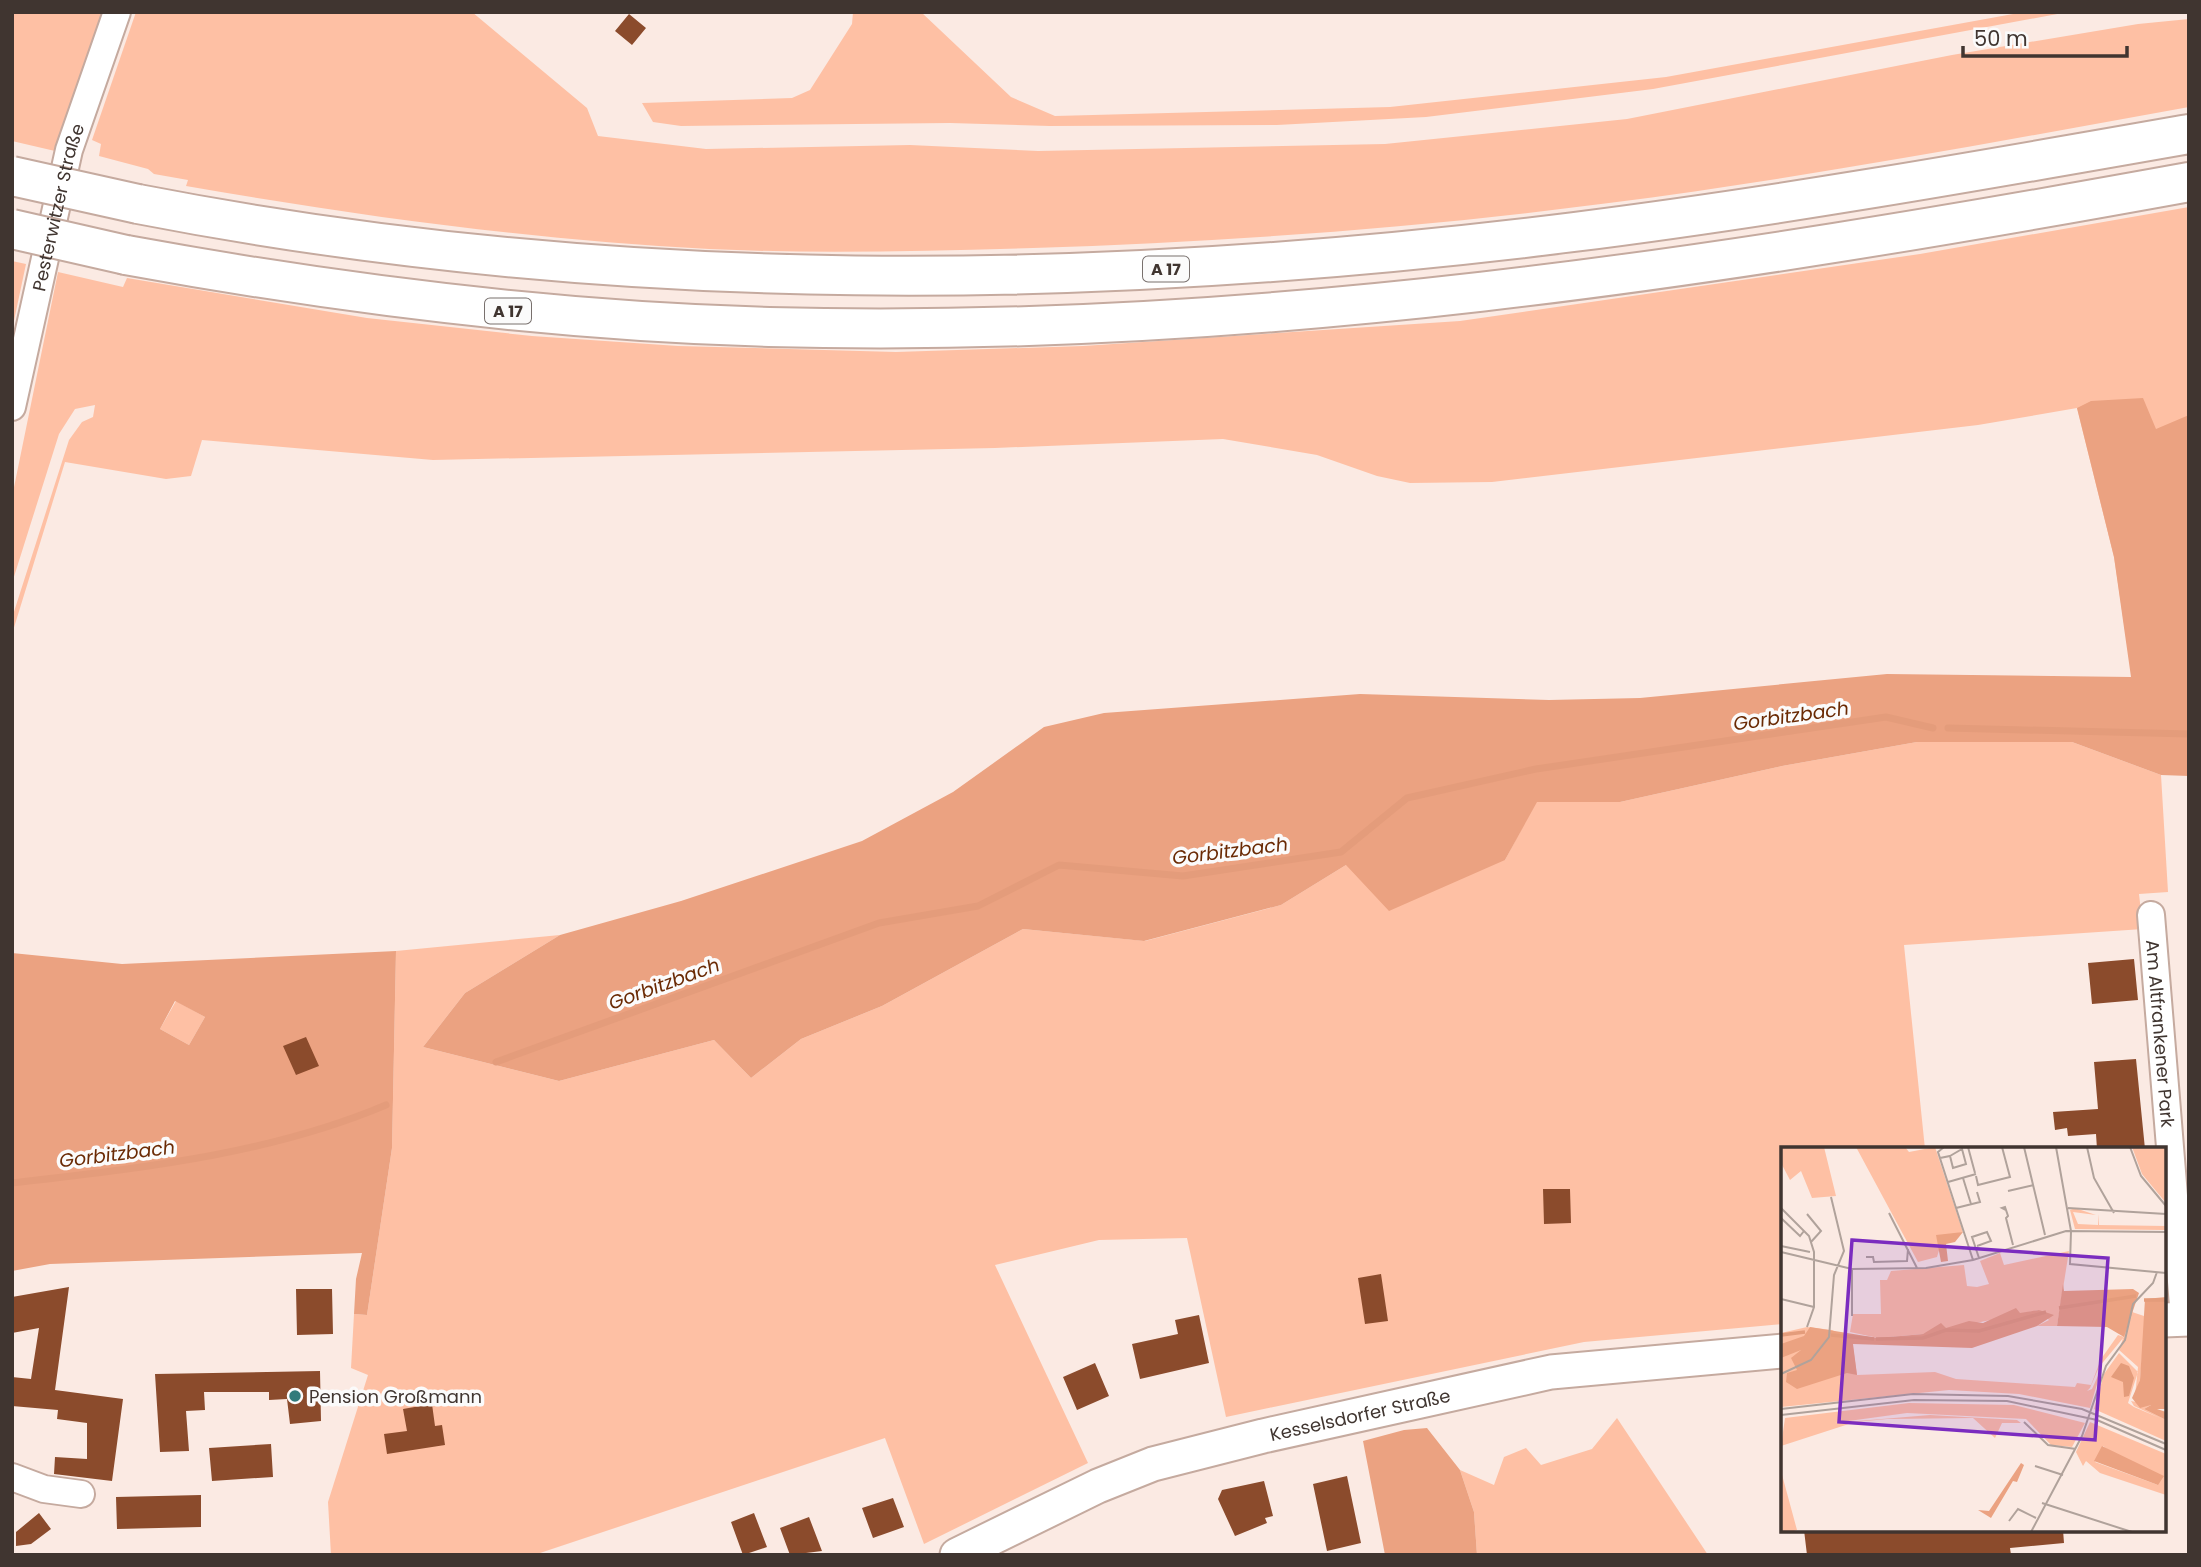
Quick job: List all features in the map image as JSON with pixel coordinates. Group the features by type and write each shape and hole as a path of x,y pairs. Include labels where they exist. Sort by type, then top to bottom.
{"highway":[{"name":"A 17","path":"12,176 251,226 534,262 771,276 1035,275 1287,262 1571,233 1922,181 2189,134"},
{"name":"A 17","path":"12,229 126,255 363,294 519,312 768,327 1032,326 1288,312 1585,281 1913,232 2189,182"}],"main road":[{"name":"Kesselsdorfer Straße","path":"957,1555 1098,1486 1153,1464 1263,1436 1551,1372 1781,1351"}],"street":[{"name":"Pesterwitzer Straße","path":"12,407 69,150 117,12"},
{"name":"Am Altfrankener Park","path":"2151,915 2179,1319"},
{"path":"12,1477 44,1489 80,1494"}],"shaded area":[{"path":"12,12 102,12 55,151 12,141"},
{"path":"136,12 472,12 587,108 598,136 706,149 910,145 1038,151 1385,144 1627,119 1952,55 2138,24 2189,19 2189,107 1899,159 1682,193 1393,227 1249,238 1033,248 750,251 577,240 316,207 186,186 188,180 154,174 148,169 99,156 101,144 92,140"},
{"path":"853,12 921,12 1011,97 1055,116 1390,107 1666,77 2024,12 2068,12 1653,89 1426,117 1277,125 1050,126 950,123 681,126 653,122 642,103 792,98 810,90 852,24"},
{"path":"2189,207 2189,734 2132,677 2114,557 2077,408 1978,425 1492,482 1410,483 1377,476 1317,455 1223,439 995,448 433,460 202,440 191,476 166,479 65,462 12,634 12,618 69,440 82,422 93,417 95,405 75,409 59,434 12,583 12,497 58,272 123,287 127,278 367,318 532,336 678,346 896,352 1083,346 1460,321 1920,254"},
{"path":"12,261 26,264 12,330"},
{"path":"2143,398 2156,429 2189,415 2189,776 2161,775 2072,742 1917,742 1782,766 1620,802 1537,802 1505,860 1389,911 1346,865 1281,905 1144,941 1023,929 882,1006 801,1039 751,1078 714,1040 559,1081 423,1047 465,993 560,935 681,901 862,841 953,792 1044,727 1104,713 1360,694 1549,700 1640,698 1887,674 2131,677 2114,557 2077,408 2091,401"},
{"path":"1917,742 2072,742 2161,775 2168,892 2139,894 2143,929 1904,945 1925,1147 1781,1147 1781,1324 1584,1342 1226,1417 1187,1238 1099,1240 995,1265 1088,1463 924,1544 885,1438 534,1555 331,1555 328,1502 368,1375 351,1368 354,1314 367,1315 392,1148 396,951 560,935 465,993 423,1047 559,1081 714,1040 751,1078 801,1039 882,1006 1023,929 1145,941 1281,905 1346,865 1505,860 1536,802 1620,802 1782,766"},
{"path":"396,951 392,1148 367,1315 354,1314 356,1279 362,1253 50,1264 12,1271 12,953 122,964","holes":["175,1001 205,1017 189,1045 160,1029"]},
{"path":"176,1001 205,1017 189,1045 160,1029"},
{"path":"1617,1418 1708,1555 1477,1555 1474,1512 1460,1470 1494,1485 1504,1457 1526,1448 1541,1465 1592,1449"},
{"path":"1427,1428 1460,1470 1474,1512 1477,1555 1385,1555 1363,1441 1404,1430"}],"building":[{"path":"629,14 646,28 632,45 615,31"},
{"path":"2134,959 2138,1000 2092,1004 2088,963"},
{"path":"306,1037 319,1066 296,1075 283,1046"},
{"path":"2136,1059 2145,1147 2097,1147 2096,1134 2068,1136 2067,1128 2055,1130 2053,1112 2098,1109 2094,1062"},
{"path":"1543,1189 1570,1189 1571,1223 1544,1224"},
{"path":"1381,1274 1388,1321 1365,1324 1358,1278"},
{"path":"69,1287 55,1390 123,1399 112,1481 54,1474 55,1457 87,1459 87,1423 57,1419 58,1410 12,1406 12,1377 31,1379 39,1328 12,1333 12,1297"},
{"path":"296,1289 332,1289 333,1334 297,1335"},
{"path":"1199,1315 1209,1363 1140,1379 1132,1344 1178,1334 1175,1320"},
{"path":"1095,1363 1109,1396 1077,1410 1063,1377"},
{"path":"320,1371 321,1421 290,1424 287,1399 269,1400 269,1392 204,1392 205,1410 186,1411 189,1451 160,1452 155,1374"},
{"path":"432,1404 435,1426 442,1425 445,1445 387,1454 384,1434 407,1431 403,1409"},
{"path":"271,1444 273,1477 212,1481 209,1448"},
{"path":"1347,1476 1361,1543 1327,1551 1313,1484"},
{"path":"1264,1481 1273,1516 1265,1518 1267,1523 1235,1536 1218,1499 1222,1490"},
{"path":"201,1495 201,1527 117,1529 116,1497"},
{"path":"893,1498 904,1527 873,1538 862,1508"},
{"path":"39,1513 51,1529 31,1544 16,1546 16,1532"},
{"path":"754,1513 767,1547 743,1555 731,1522"},
{"path":"809,1517 822,1551 790,1555 780,1528"},
{"path":"1804,1532 2063,1532 2064,1543 2010,1548 2011,1555 1807,1555"}],"waterway":[{"name":"Gorbitzbach","path":"496,1062 879,923 978,906 1059,865 1183,876 1341,852 1407,798 1536,769 1886,717 1933,728"},
{"name":"Gorbitzbach","path":"1948,728 2189,734"},
{"name":"Gorbitzbach","path":"12,1183 155,1165 249,1148 341,1122 386,1105"}],"place":[{"name":"Pension Großmann","path":"295,1396"}]}
